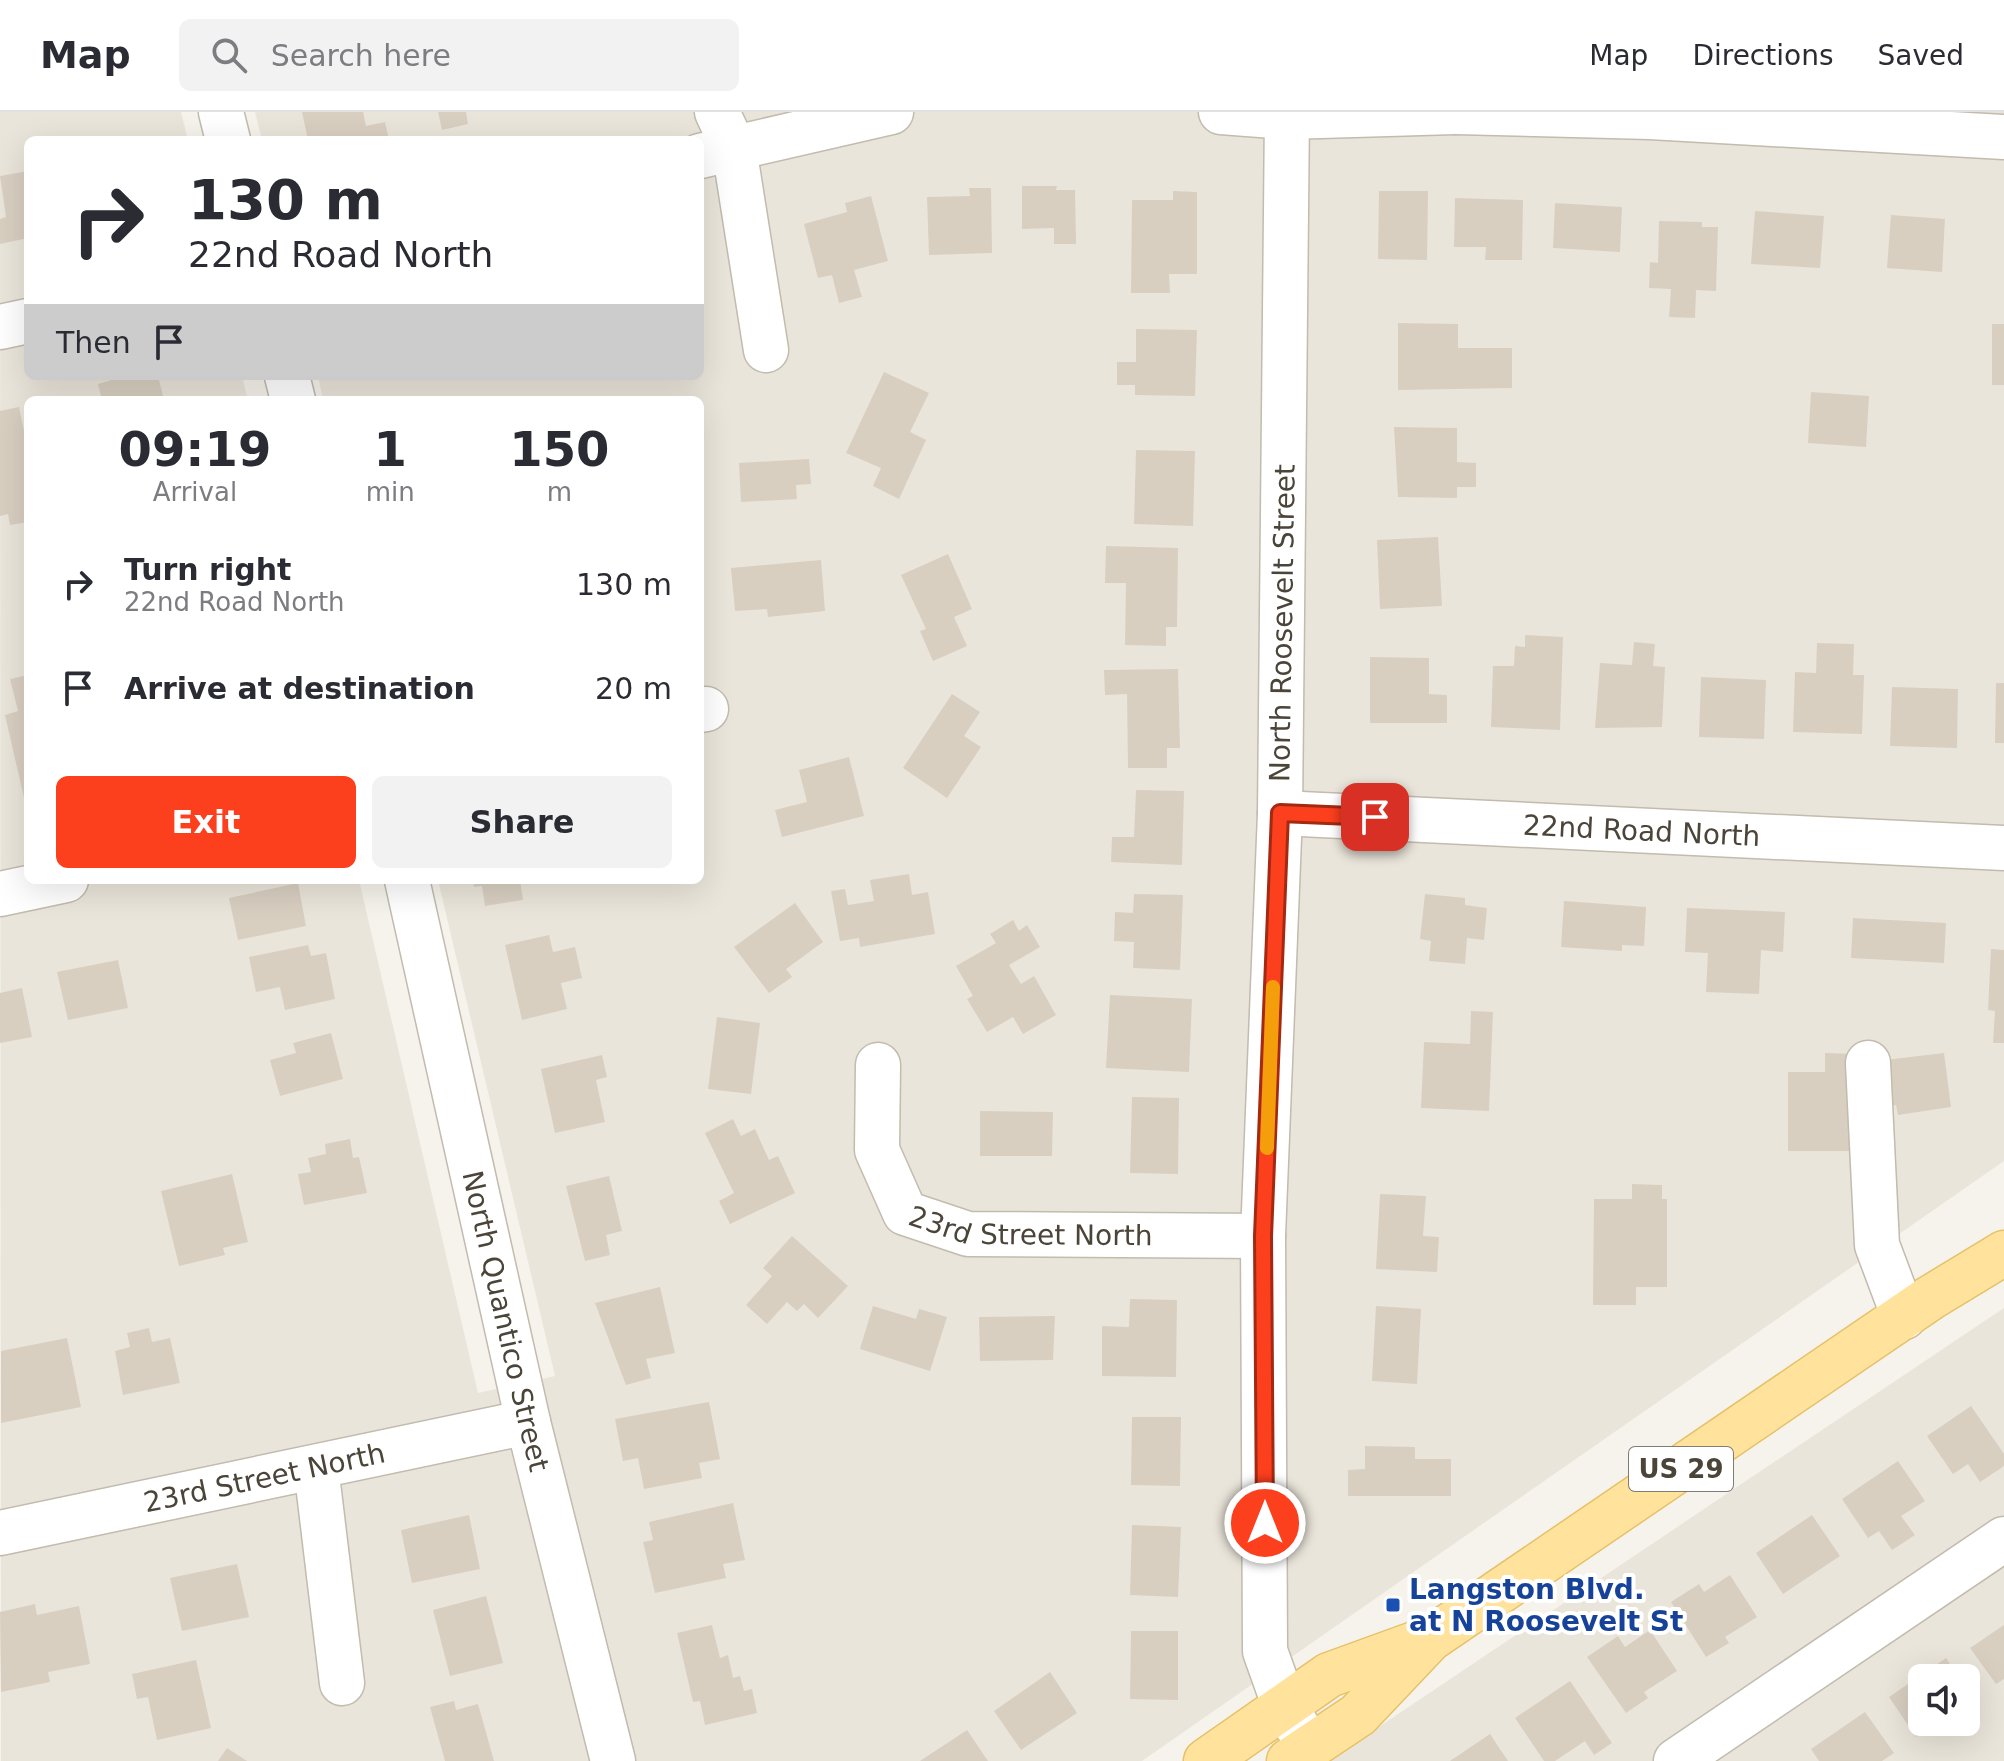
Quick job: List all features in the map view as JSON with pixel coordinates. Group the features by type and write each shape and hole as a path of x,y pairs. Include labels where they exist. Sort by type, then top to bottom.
{"main road":[{"name":"US 29","path":"1300,1754 1358,1715 1430,1639 1904,1317 2002,1255"},
{"name":"US 29","path":"1206,1761 1329,1675 1430,1639"}],"street":[{"path":"221,112 227,136"},
{"path":"766,350 717,139 891,112"},
{"path":"1221,112 1455,112 1786,118 2004,137"},
{"name":"North Roosevelt Street","path":"1287,114 1280,813 1263,1236 1265,1651 1300,1754"},
{"path":"0,327 24,322"},
{"name":"22nd Road North","path":"1280,813 2004,848"},
{"path":"0,894 47,884"},
{"name":"North Quantico Street","path":"408,884 528,1422 613,1761"},
{"path":"1868,1063 1877,1245 1904,1317"},
{"name":"23rd Street North","path":"878,1065 877,1150 905,1213 968,1234 1263,1236"},
{"name":"23rd Street North","path":"0,1533 528,1422"},
{"path":"316,1467 342,1683"},
{"path":"1676,1761 2004,1539"}],"shaded area":[{"path":"0,112 181,112 187,136 24,136 24,380 243,380 247,396 24,396 24,884 360,884 478,1393 555,1376 439,884 704,884 704,396 322,396 319,380 704,380 704,136 261,136 255,112 2004,112 2004,1161 1142,1761 1,1761"},
{"path":"2004,1308 2004,1761 1328,1761"}],"building":[{"path":"302,112 363,112 366,126 385,122 388,136 307,136"},
{"path":"438,112 466,112 468,124 442,130"},
{"path":"24,172 24,239 0,244 0,219 6,217 0,176"},
{"path":"1022,186 1057,186 1056,190 1075,190 1076,244 1054,244 1054,228 1022,229"},
{"path":"969,188 991,188 992,253 929,255 927,197 970,196"},
{"path":"1173,191 1197,192 1197,274 1169,274 1170,293 1131,293 1132,200 1173,200"},
{"path":"1379,191 1428,191 1427,260 1378,259"},
{"path":"871,196 888,261 854,270 862,297 839,303 832,275 818,278 804,224 847,212 845,203"},
{"path":"1455,198 1523,200 1522,260 1485,260 1486,247 1454,247"},
{"path":"1555,203 1622,207 1620,252 1553,248"},
{"path":"1755,211 1824,216 1820,268 1751,264"},
{"path":"1891,215 1945,219 1942,272 1887,268"},
{"path":"1659,221 1702,222 1702,227 1718,227 1716,291 1696,290 1695,318 1669,317 1671,289 1649,288 1650,262 1658,263"},
{"path":"1398,323 1458,324 1458,348 1512,348 1512,388 1398,390"},
{"path":"1992,324 2004,324 2004,385 1992,385"},
{"path":"1136,329 1197,330 1195,396 1135,395 1135,385 1117,385 1117,362 1136,362"},
{"path":"884,372 929,393 910,432 926,440 899,499 873,486 881,468 846,453"},
{"path":"112,380 159,380 163,396 101,396 98,384"},
{"path":"1811,392 1869,396 1866,447 1808,443"},
{"path":"19,407 24,431 24,523 10,525 8,514 0,516 0,411"},
{"path":"1394,427 1457,428 1457,462 1476,463 1476,487 1457,487 1457,498 1398,497"},
{"path":"1136,450 1195,451 1193,526 1134,524"},
{"path":"809,459 811,484 796,485 797,499 741,502 739,463"},
{"path":"1438,537 1442,606 1380,609 1377,540"},
{"path":"1106,546 1178,548 1177,627 1166,627 1166,646 1125,645 1126,583 1105,583"},
{"path":"948,554 972,609 954,617 967,646 933,661 920,631 926,629 901,575"},
{"path":"821,560 825,611 768,617 767,609 735,611 731,568"},
{"path":"1525,635 1563,637 1560,730 1491,727 1493,666 1514,666 1515,646 1525,647"},
{"path":"1634,642 1655,644 1653,666 1665,667 1662,727 1595,728 1600,663 1632,665"},
{"path":"1817,643 1854,644 1853,675 1864,675 1862,734 1793,732 1795,672 1816,673"},
{"path":"1370,657 1429,658 1429,694 1447,695 1447,723 1370,723"},
{"path":"1178,669 1180,748 1167,748 1167,768 1128,768 1127,694 1105,695 1104,670"},
{"path":"24,676 24,798 5,715 18,711 10,679"},
{"path":"1701,677 1766,680 1764,739 1699,737"},
{"path":"1996,683 2004,683 2004,743 1995,743"},
{"path":"1892,687 1958,689 1957,748 1890,746"},
{"path":"952,694 980,712 964,736 981,747 947,798 903,768"},
{"path":"849,757 864,816 782,837 775,810 807,802 799,770"},
{"path":"1136,790 1184,791 1182,865 1111,862 1112,837 1134,837"},
{"path":"909,874 912,895 928,892 935,934 860,947 859,938 840,941 831,891 845,889 848,905 874,901 870,880"},
{"path":"298,884 306,926 238,940 229,898"},
{"path":"474,884 521,884 523,900 485,906 482,886 474,887"},
{"path":"1134,894 1183,895 1180,970 1133,968 1134,942 1114,941 1115,912 1133,913"},
{"path":"1425,894 1465,898 1465,905 1487,908 1484,940 1467,938 1465,964 1429,961 1431,941 1420,939"},
{"path":"1564,901 1646,907 1644,946 1622,945 1622,951 1561,947"},
{"path":"795,903 823,942 786,969 792,977 769,993 734,947"},
{"path":"1687,908 1785,912 1783,952 1761,950 1759,994 1706,992 1708,953 1685,952"},
{"path":"1853,918 1946,923 1944,963 1851,958"},
{"path":"1013,920 1019,931 1027,925 1040,947 1009,965 1021,984 1034,976 1056,1015 1023,1034 1013,1017 987,1032 967,999 973,996 956,966 996,943 990,934"},
{"path":"549,935 553,952 575,947 582,978 561,983 567,1009 522,1020 505,945"},
{"path":"308,945 311,956 326,953 335,999 285,1010 280,987 256,992 249,957"},
{"path":"1991,949 2004,950 2004,1043 1993,1043 1995,1011 1988,1010"},
{"path":"118,960 128,1008 68,1020 57,972"},
{"path":"22,988 32,1037 0,1043 0,993"},
{"path":"1110,995 1192,999 1189,1072 1106,1068"},
{"path":"1471,1011 1493,1012 1489,1111 1421,1108 1424,1042 1470,1044"},
{"path":"717,1017 760,1023 751,1094 708,1089"},
{"path":"331,1033 343,1079 280,1096 270,1060 296,1053 293,1043"},
{"path":"1825,1053 1855,1054 1849,1089 1849,1151 1788,1151 1788,1072 1825,1072"},
{"path":"1944,1053 1951,1107 1898,1115 1896,1105 1891,1106 1885,1060"},
{"path":"602,1055 607,1077 596,1080 605,1122 555,1133 541,1069"},
{"path":"1132,1097 1179,1098 1178,1174 1130,1173"},
{"path":"980,1111 1053,1112 1052,1156 980,1156"},
{"path":"733,1119 741,1136 755,1129 769,1160 778,1156 795,1193 730,1224 719,1201 734,1193 705,1133"},
{"path":"350,1139 353,1158 359,1157 367,1193 304,1205 298,1174 311,1172 308,1158 326,1154 325,1144"},
{"path":"232,1174 248,1242 223,1248 225,1255 179,1266 161,1191"},
{"path":"609,1176 622,1231 606,1235 610,1255 585,1261 566,1186"},
{"path":"1632,1184 1662,1185 1662,1199 1667,1199 1667,1287 1636,1287 1636,1305 1593,1305 1594,1199 1632,1199"},
{"path":"1380,1194 1426,1196 1423,1236 1439,1237 1437,1272 1376,1269"},
{"path":"792,1236 848,1286 818,1318 804,1304 797,1311 787,1302 767,1324 746,1305 772,1276 763,1268"},
{"path":"660,1287 675,1353 646,1359 651,1378 626,1385 595,1303"},
{"path":"1130,1299 1177,1300 1176,1377 1102,1376 1102,1326 1129,1327"},
{"path":"873,1306 916,1319 919,1309 947,1317 930,1371 860,1349"},
{"path":"1376,1306 1421,1309 1417,1384 1372,1381"},
{"path":"1055,1316 1053,1360 980,1361 979,1317"},
{"path":"149,1328 152,1342 170,1338 180,1383 123,1395 115,1351 130,1347 127,1333"},
{"path":"67,1338 81,1407 1,1423 1,1351"},
{"path":"709,1402 720,1459 699,1463 702,1478 644,1489 638,1458 623,1461 615,1419"},
{"path":"1971,1406 2004,1454 2004,1466 1980,1482 1968,1464 1953,1474 1927,1436"},
{"path":"1132,1417 1181,1417 1180,1486 1131,1485"},
{"path":"1365,1446 1415,1447 1415,1459 1451,1459 1451,1496 1348,1496 1348,1470 1365,1469"},
{"path":"1898,1461 1925,1501 1901,1516 1915,1535 1892,1550 1879,1531 1868,1538 1842,1499"},
{"path":"733,1503 745,1560 723,1564 726,1578 655,1593 643,1542 653,1540 649,1522"},
{"path":"469,1515 480,1569 412,1583 401,1530"},
{"path":"1812,1515 1840,1556 1783,1594 1756,1553"},
{"path":"1132,1525 1181,1527 1178,1597 1130,1595"},
{"path":"237,1564 249,1617 182,1631 170,1578"},
{"path":"1730,1575 1757,1617 1725,1637 1729,1643 1706,1657 1671,1602 1699,1584 1704,1592"},
{"path":"486,1596 503,1663 450,1676 433,1610"},
{"path":"35,1604 37,1615 79,1606 90,1664 48,1672 50,1682 1,1692 0,1612"},
{"path":"712,1625 720,1658 728,1655 733,1678 740,1676 744,1691 752,1689 757,1713 705,1725 700,1701 693,1702 677,1633"},
{"path":"2004,1625 2004,1679 1996,1684 1970,1648"},
{"path":"1650,1630 1677,1671 1644,1692 1648,1698 1626,1713 1587,1657 1618,1636 1625,1647"},
{"path":"1131,1631 1178,1631 1178,1700 1130,1699"},
{"path":"196,1660 211,1728 157,1740 148,1697 137,1699 132,1674"},
{"path":"1050,1672 1077,1713 1021,1750 994,1711"},
{"path":"1570,1681 1612,1743 1594,1755 1585,1741 1555,1761 1544,1761 1515,1718"},
{"path":"1908,1684 1908,1725 1889,1697"},
{"path":"454,1701 456,1710 478,1704 494,1761 445,1761 430,1707"},
{"path":"1865,1712 1894,1753 1882,1761 1819,1761 1811,1749"},
{"path":"967,1730 988,1761 920,1761"},
{"path":"1490,1734 1508,1761 1450,1761"},
{"path":"227,1748 247,1761 218,1761"}],"slow traffic":[{"path":"1267,1148 1273,987"}],"place":[{"name":"Langston Blvd. at N Roosevelt St","path":"1393,1605"}],"route":[{"path":"1265,1523 1263,1236 1280,813 1375,817"}]}
